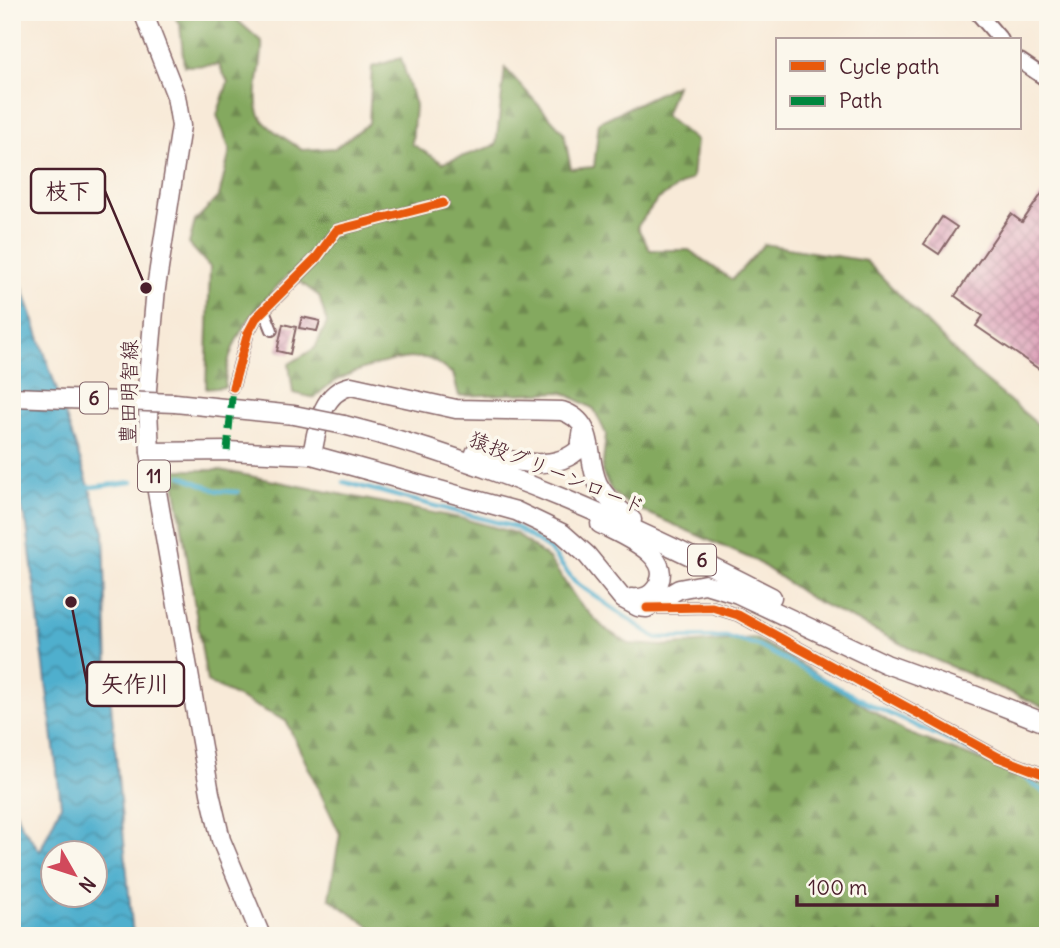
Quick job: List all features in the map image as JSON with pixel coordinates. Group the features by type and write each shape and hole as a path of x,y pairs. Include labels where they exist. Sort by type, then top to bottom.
{"main road":[{"name":"豊田明智線","path":"143,12 176,96 181,126 156,288 147,389 150,452 210,793 221,840 261,936"},
{"path":"312,455 325,406 336,392 351,386 456,410 562,411 579,419 589,435 593,471 603,492 650,534"},
{"name":"猿投グリーンロード","path":"12,397 175,403 294,415 420,444 475,462 650,534 814,620 977,697 1048,724"},
{"path":"420,444 520,461 554,462 566,458 580,448 584,435 579,419"},
{"path":"150,452 227,451 312,455 532,517 575,544 629,604 647,608 679,589 705,584 738,594 886,664 977,697"},
{"path":"475,462 623,536 649,552 660,566 661,574 655,590 643,597 627,597 611,584"}],"street":[{"path":"977,12 999,38"},
{"path":"1021,62 1048,80"},
{"path":"233,387 248,333 264,310 309,265 338,230 443,203"},
{"path":"264,310 272,330"},
{"path":"647,608 704,607 738,615 998,757 1048,776"}],"green space":[{"path":"171,12 228,12 262,42 258,111 270,128 302,150 335,148 369,123 372,67 401,58 415,105 412,144 443,163 496,145 505,68 564,133 571,169 594,167 599,122 676,85 665,116 696,141 692,178 657,200 637,227 650,250 689,250 732,280 764,244 866,261 973,370 1048,433 1048,709 922,654 810,598 756,561 629,505 612,492 602,472 606,434 594,409 563,392 459,396 453,374 436,362 425,358 412,358 381,363 349,374 315,398 293,393 289,364 315,348 327,323 319,296 289,274 255,311 237,338 227,369 225,387 206,389 210,267 189,244 195,221 219,196 230,151 217,115 228,82 219,65 184,66 180,24"},
{"path":"173,470 220,470 464,519 515,533 549,559 579,603 605,629 629,644 662,646 754,638 801,664 905,732 1048,785 1048,936 383,936 329,898 340,834 286,721 207,682"}],"water":[{"path":"12,256 104,531 108,672 133,936 12,936 12,802 20,823 38,848 38,909 108,909 108,839 45,839 61,805 27,526 12,479"}],"building":[{"path":"1048,185 1048,356 1039,369 976,326 983,316 955,296 1011,214 1022,222"},
{"path":"942,217 957,227 939,254 924,244"},
{"path":"302,317 320,321 317,331 299,328"},
{"path":"283,324 296,327 290,354 277,351"}],"waterway":[{"path":"182,476 218,491 238,492"},
{"path":"84,488 132,482"},
{"path":"344,482 515,527 549,549 575,582 656,638 726,637 757,645 875,707 1015,771 1048,795"}],"marked path":[{"path":"227,451 233,387"}],"cycle path":[{"path":"233,387 248,333 256,318 317,257 337,230 443,203"},
{"path":"647,608 712,607 738,615 998,757 1048,776"}],"place":[{"name":"枝下","path":"146,288"},
{"name":"矢作川","path":"71,602"}]}
